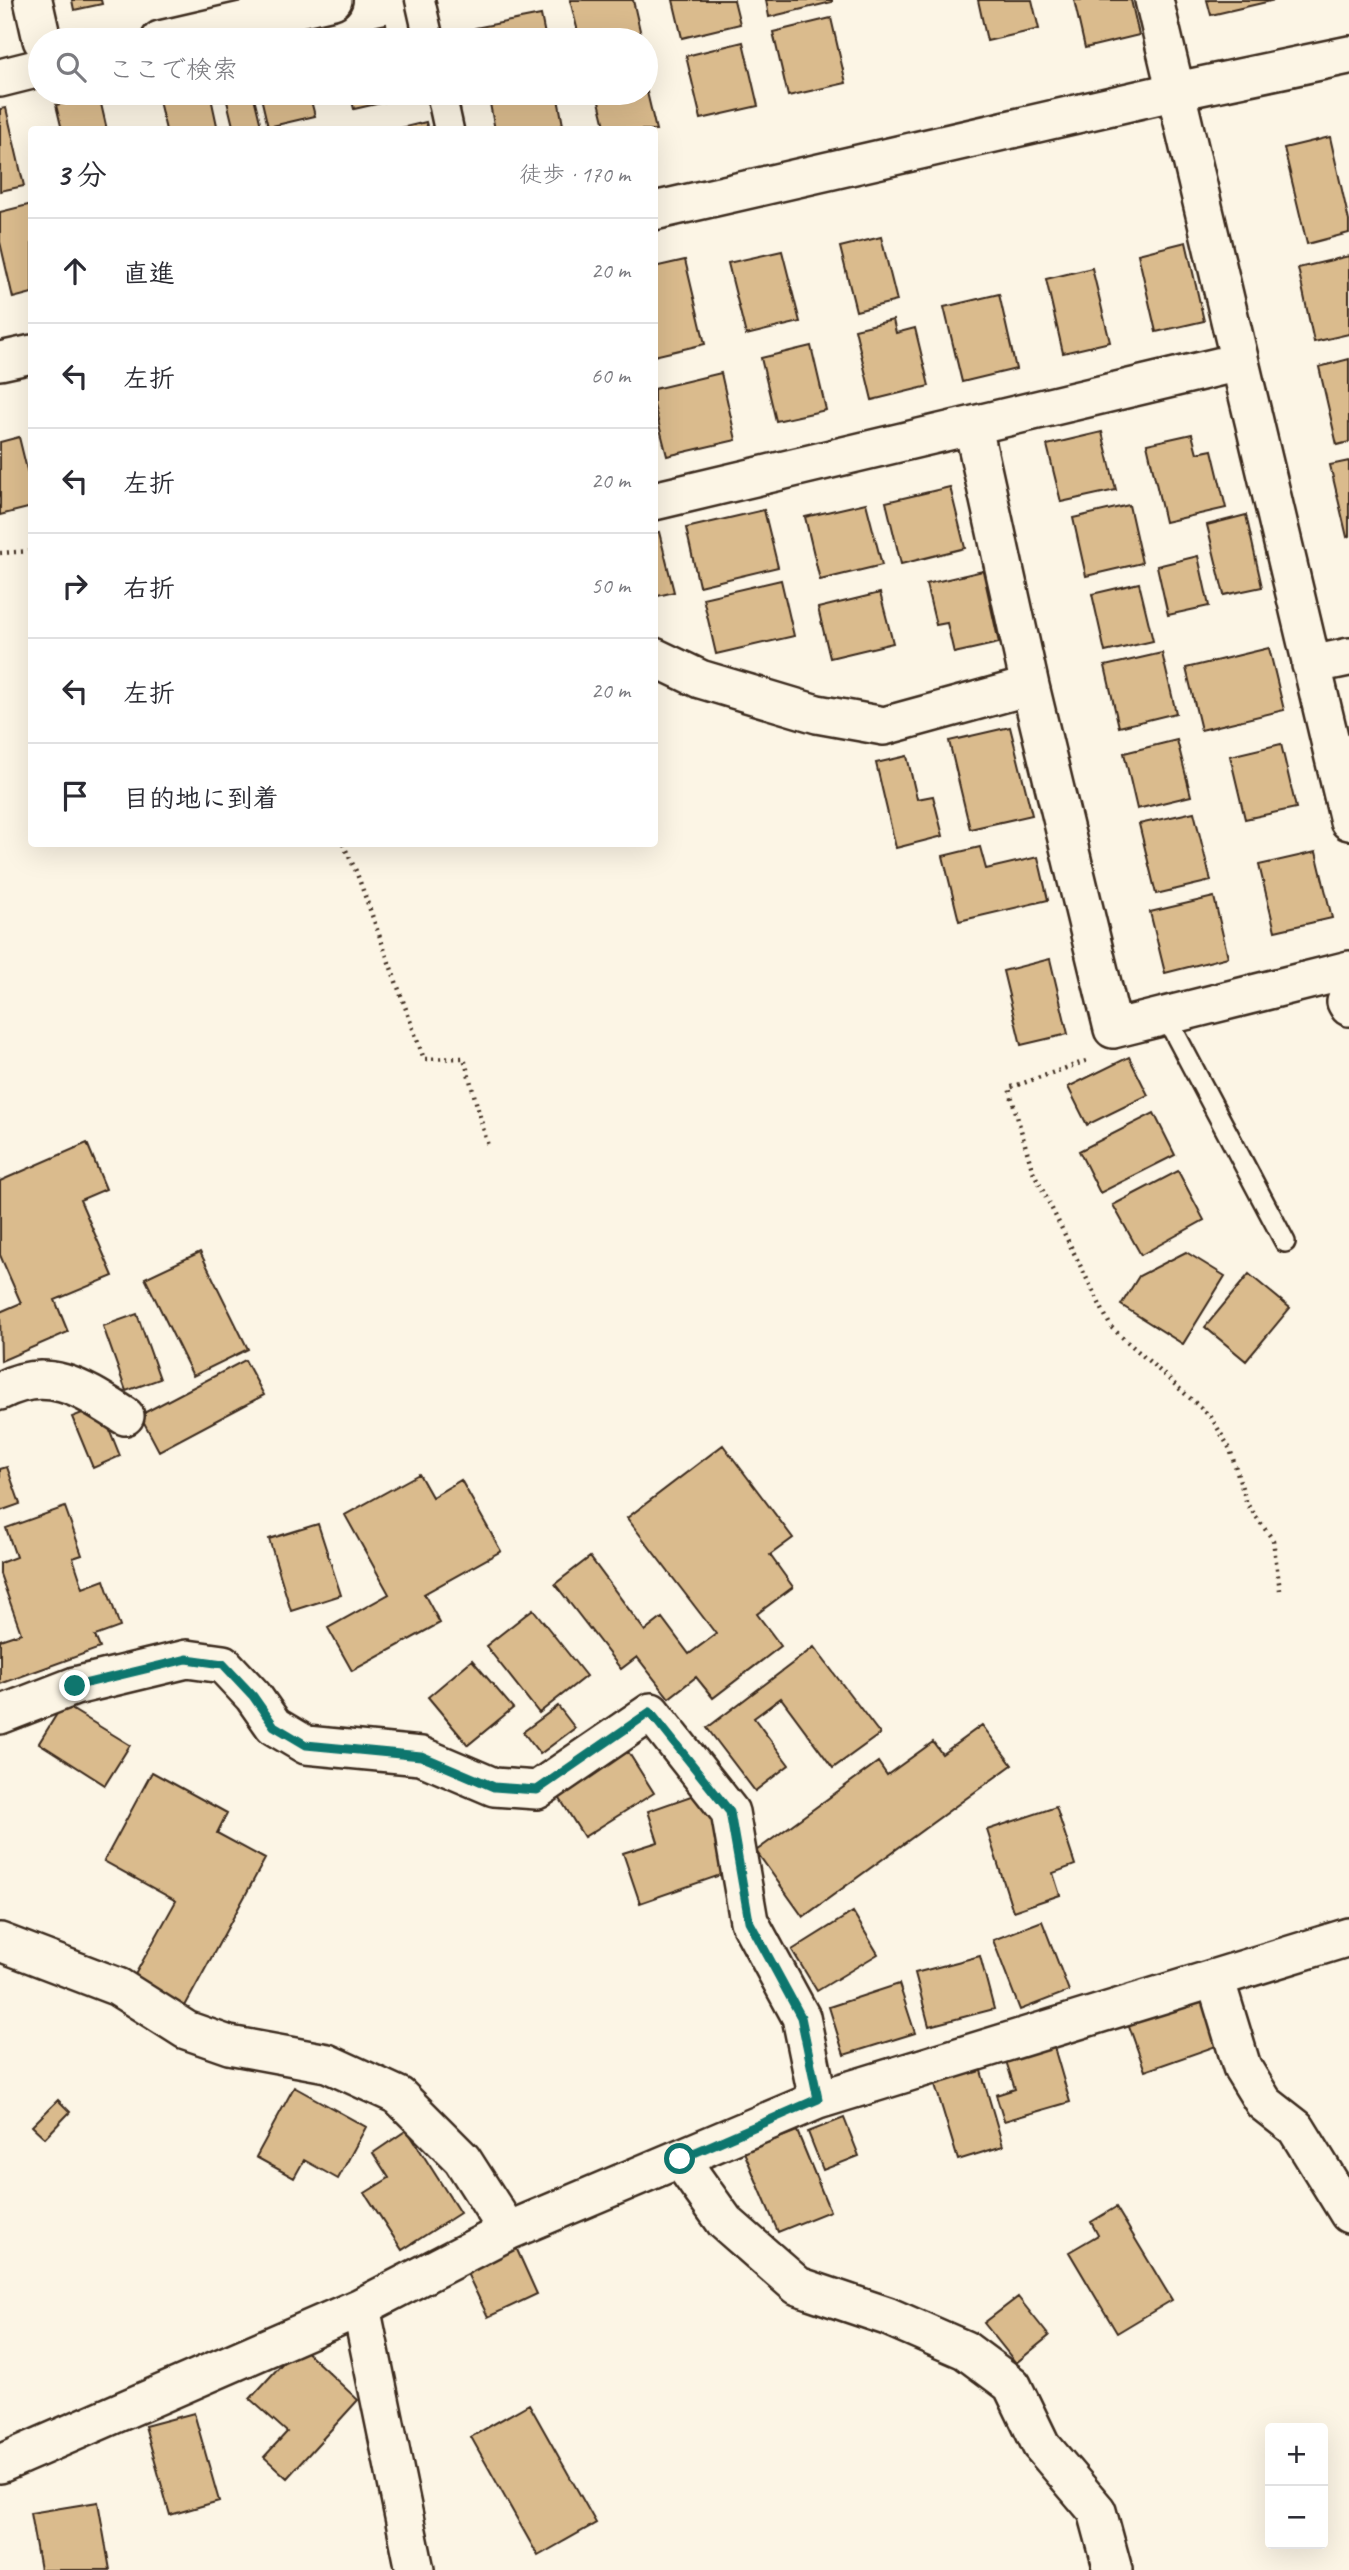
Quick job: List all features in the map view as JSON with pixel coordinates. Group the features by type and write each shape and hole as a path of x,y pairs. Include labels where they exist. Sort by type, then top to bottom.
{"street":[{"path":"33,0 39,28"},
{"path":"420,0 426,28"},
{"path":"1154,0 1349,821"},
{"path":"210,28 323,1"},
{"path":"658,210 1177,90 1349,55"},
{"path":"0,78 28,71"},
{"path":"444,105 448,126"},
{"path":"0,361 28,355"},
{"path":"658,500 1239,362"},
{"path":"973,427 1030,685 1113,1029 1165,1015 1348,993"},
{"path":"1311,664 1349,657"},
{"path":"658,659 700,679 817,714 884,726 1030,685"},
{"path":"0,1391 13,1384 46,1379 82,1388 125,1416"},
{"path":"0,1714 75,1686 187,1659 223,1664 253,1696 274,1726 306,1745 421,1756 494,1787 537,1790 650,1712 730,1812 749,1921 801,2017 818,2099"},
{"path":"0,2464 361,2307 508,2231 818,2099 1349,1937"},
{"path":"0,1942 118,1987 186,2030 229,2045 327,2063 399,2096 462,2159 508,2231"},
{"path":"1215,1979 1242,2067 1264,2103 1296,2128 1349,2214"},
{"path":"680,2159 725,2222 798,2286 887,2316 965,2350 1012,2385 1041,2445 1097,2511 1112,2570"},
{"path":"361,2307 415,2570"}],"lane":[{"path":"1165,1015 1285,1242"}],"path":[{"path":"0,553 28,551"},
{"path":"344,847 356,871 424,1059 464,1058 488,1146"},
{"path":"1113,1029 1103,1055 1009,1088 1032,1169 1111,1327 1211,1417 1230,1449 1247,1504 1273,1540 1280,1590"}],"building":[{"path":"72,0 101,0 102,4 74,10"},
{"path":"570,0 633,0 639,28 577,28"},
{"path":"673,0 734,0 740,24 682,38"},
{"path":"766,0 832,0 832,2 769,17"},
{"path":"978,0 1032,0 1039,29 987,41"},
{"path":"1074,0 1131,0 1139,35 1085,48"},
{"path":"1207,0 1275,0 1211,15"},
{"path":"541,15 544,28 475,28"},
{"path":"831,18 846,83 788,96 773,32"},
{"path":"386,24 387,28 368,28"},
{"path":"743,42 758,106 701,119 686,56"},
{"path":"56,105 101,105 106,126 61,126"},
{"path":"160,105 213,105 217,126 165,126"},
{"path":"228,105 256,105 261,126 233,126"},
{"path":"263,105 312,105 315,116 268,126"},
{"path":"353,105 372,105 354,109"},
{"path":"490,105 559,105 563,125 559,126 494,126"},
{"path":"600,105 650,105 655,126 605,126"},
{"path":"6,108 24,186 0,191 0,109"},
{"path":"426,122 427,126 410,126"},
{"path":"1330,137 1349,221 1349,233 1307,244 1284,148"},
{"path":"28,205 28,294 13,298 0,242 0,212"},
{"path":"881,237 897,301 856,311 840,247"},
{"path":"1186,242 1204,321 1156,332 1138,254"},
{"path":"782,251 800,322 746,335 728,263"},
{"path":"1349,256 1349,334 1314,342 1298,268"},
{"path":"685,260 705,344 658,355 658,266"},
{"path":"1092,268 1110,342 1063,353 1046,279"},
{"path":"999,294 1016,369 962,382 944,307"},
{"path":"893,320 896,333 915,328 929,386 872,400 855,329"},
{"path":"811,346 826,410 776,421 761,358"},
{"path":"1349,359 1349,442 1337,445 1319,367"},
{"path":"721,373 736,440 667,456 658,421 658,388"},
{"path":"1102,432 1116,490 1061,502 1047,445"},
{"path":"1192,434 1197,453 1212,450 1226,508 1165,522 1147,444"},
{"path":"19,437 28,474 28,508 0,515 0,442"},
{"path":"1349,461 1349,536 1347,537 1330,465"},
{"path":"950,487 965,548 901,564 886,502"},
{"path":"866,503 882,565 820,580 805,517"},
{"path":"1129,505 1142,563 1086,576 1073,518"},
{"path":"764,510 778,567 699,586 686,528"},
{"path":"1246,515 1262,587 1224,595 1207,525"},
{"path":"658,532 674,592 658,596"},
{"path":"1198,556 1209,606 1168,615 1157,566"},
{"path":"983,571 999,643 954,653 947,623 936,625 926,584"},
{"path":"781,580 794,636 716,654 703,598"},
{"path":"1139,583 1153,641 1105,652 1092,594"},
{"path":"880,593 893,643 830,658 818,608"},
{"path":"1269,648 1284,710 1201,730 1186,668"},
{"path":"1162,653 1176,713 1119,727 1105,666"},
{"path":"1010,727 1032,815 970,829 949,741"},
{"path":"1177,740 1191,796 1137,809 1124,753"},
{"path":"1281,744 1296,808 1245,819 1230,756"},
{"path":"907,756 917,799 933,796 943,836 896,848 876,763"},
{"path":"1194,812 1211,881 1156,894 1139,824"},
{"path":"980,847 986,869 1038,857 1048,900 959,921 943,856"},
{"path":"1316,852 1332,918 1275,931 1259,865"},
{"path":"1214,897 1228,957 1165,973 1150,912"},
{"path":"1050,959 1068,1034 1021,1045 1003,971"},
{"path":"1129,1057 1148,1095 1087,1125 1068,1087"},
{"path":"1154,1113 1175,1155 1100,1193 1079,1151"},
{"path":"87,1143 106,1189 80,1200 113,1276 55,1300 68,1332 1,1361 0,1312 21,1303 0,1255 0,1181"},
{"path":"1178,1171 1204,1220 1141,1255 1113,1205"},
{"path":"200,1252 248,1349 193,1376 145,1278"},
{"path":"1186,1252 1225,1276 1183,1344 1121,1305 1139,1276"},
{"path":"1249,1274 1290,1308 1246,1361 1205,1327"},
{"path":"137,1314 160,1379 126,1391 103,1326"},
{"path":"245,1360 264,1395 159,1451 140,1415"},
{"path":"100,1406 120,1456 93,1468 72,1417"},
{"path":"723,1445 793,1538 770,1555 793,1587 757,1614 781,1646 713,1698 696,1677 669,1698 637,1657 621,1669 555,1584 590,1557 645,1631 662,1618 689,1654 716,1634 627,1518"},
{"path":"7,1467 20,1504 0,1511 0,1469"},
{"path":"419,1474 432,1497 461,1480 501,1551 424,1594 440,1623 352,1671 328,1628 389,1594 345,1515"},
{"path":"65,1507 82,1555 73,1558 83,1588 104,1580 120,1627 95,1636 100,1648 0,1684 0,1640 21,1633 0,1574 0,1563 16,1557 6,1528"},
{"path":"318,1524 341,1595 291,1611 269,1539"},
{"path":"533,1609 586,1676 539,1713 486,1646"},
{"path":"814,1647 880,1734 833,1768 781,1698 754,1718 789,1765 755,1791 707,1728"},
{"path":"472,1660 513,1708 468,1745 428,1697"},
{"path":"63,1704 130,1745 105,1785 39,1743"},
{"path":"558,1706 575,1728 540,1754 523,1732"},
{"path":"982,1725 1012,1765 803,1917 756,1851 878,1762 887,1775 933,1742 942,1754"},
{"path":"627,1750 654,1793 584,1837 557,1794"},
{"path":"152,1772 227,1813 217,1833 265,1859 184,2008 132,1980 176,1901 104,1861"},
{"path":"708,1790 735,1870 640,1903 623,1853 658,1842 648,1811"},
{"path":"1056,1807 1075,1865 1053,1873 1060,1895 1013,1911 987,1830"},
{"path":"853,1912 878,1954 817,1991 792,1950"},
{"path":"1042,1921 1069,1991 1020,2010 993,1940"},
{"path":"980,1956 994,2009 929,2026 915,1973"},
{"path":"899,1984 915,2033 844,2055 829,2007"},
{"path":"1204,1993 1222,2044 1145,2071 1127,2020"},
{"path":"1054,2047 1070,2102 1004,2121 996,2095 1015,2089 1006,2061"},
{"path":"979,2064 1003,2146 958,2160 933,2078"},
{"path":"294,2087 366,2127 338,2179 304,2160 294,2178 256,2157"},
{"path":"58,2100 70,2112 45,2138 32,2126"},
{"path":"844,2118 859,2156 823,2170 808,2132"},
{"path":"407,2130 460,2213 402,2250 365,2193 389,2178 373,2153"},
{"path":"797,2131 830,2211 778,2232 744,2152"},
{"path":"1116,2207 1172,2300 1117,2333 1069,2252 1098,2235 1091,2222"},
{"path":"514,2243 537,2294 488,2317 464,2267"},
{"path":"1018,2297 1049,2336 1016,2363 984,2323"},
{"path":"299,2345 358,2400 287,2478 264,2457 287,2432 250,2399"},
{"path":"529,2404 596,2523 538,2556 471,2437"},
{"path":"194,2413 219,2501 170,2515 145,2426"},
{"path":"98,2502 110,2570 40,2570 30,2513"}],"route":[{"path":"75,1686 187,1659 223,1664 253,1696 274,1726 306,1745 421,1756 494,1787 537,1790 650,1712 730,1812 749,1921 801,2017 818,2099 680,2159"}]}
